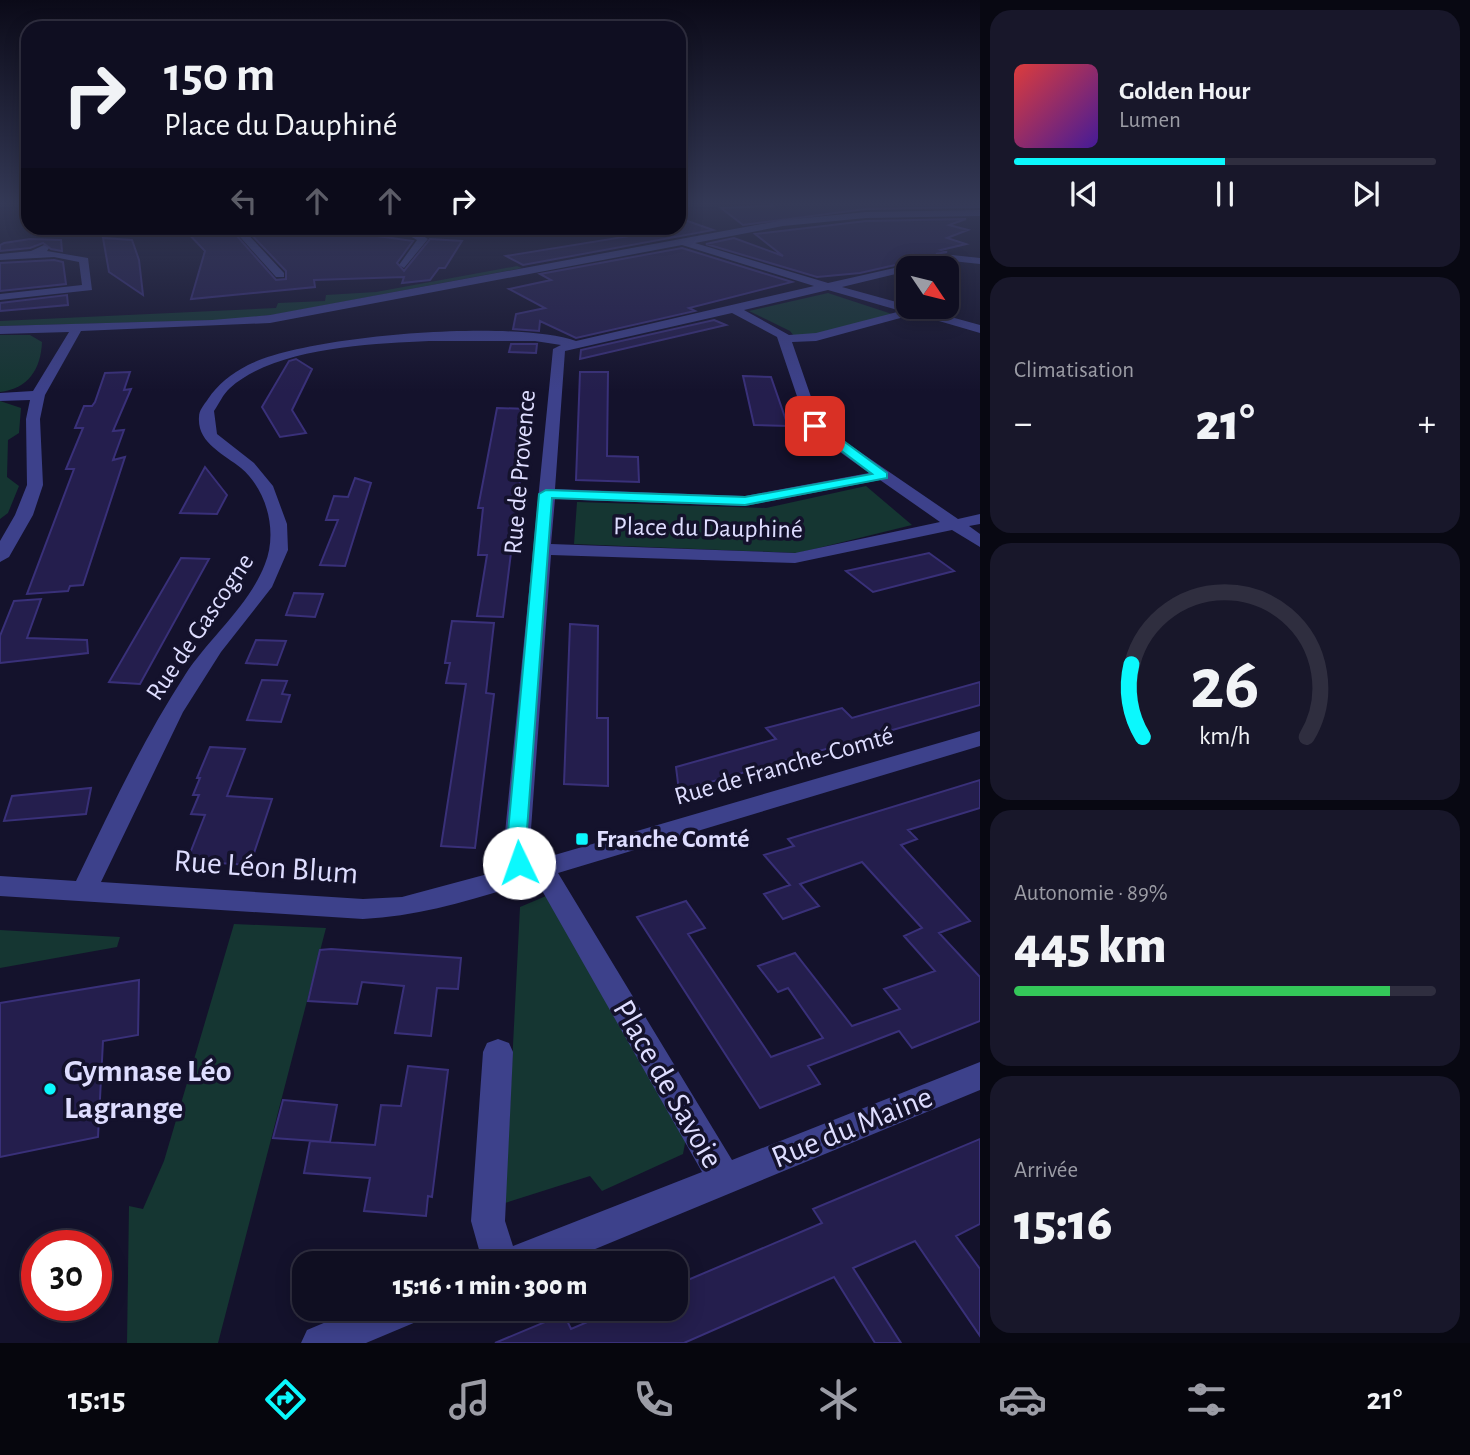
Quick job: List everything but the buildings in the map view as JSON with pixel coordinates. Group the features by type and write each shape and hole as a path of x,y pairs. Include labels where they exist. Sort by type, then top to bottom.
{"street":[{"path":"0,297 88,288 85,266"},
{"path":"271,266 280,275"},
{"path":"0,330 270,319 551,266"},
{"path":"762,266 896,305"},
{"path":"572,344 896,271"},
{"path":"732,307 776,328 785,339 815,426 980,542"},
{"path":"785,339 816,337 896,316"},
{"path":"944,319 980,329"},
{"path":"0,557 7,533 35,485 33,419 38,395 77,328"},
{"name":"Rue de Gascogne","path":"84,891 176,705 212,649 263,588 278,555 279,524 269,495 251,470 215,440 207,429 208,409 215,396 236,379 268,362 337,345 449,335 551,338 572,344"},
{"name":"Rue de Provence","path":"533,871 517,843 558,352 572,344"},
{"path":"0,397 38,395"},
{"name":"Place du Dauphiné","path":"546,494 745,501 882,475"},
{"name":"Place du Dauphiné","path":"541,549 795,558 980,519"},
{"name":"Rue de Franche-Comté","path":"533,871 980,738"},
{"name":"Rue Léon Blum","path":"0,886 381,909 430,901 533,871"},
{"name":"Place de Savoie","path":"533,871 724,1178 546,1251"},
{"path":"498,1052 488,1221 498,1251"},
{"name":"Rue du Maine","path":"724,1178 980,1076"},
{"path":"320,1343 374,1321"}],"green space":[{"path":"517,266 522,268 278,314 231,320 0,326 0,321 276,308 278,303 325,301 326,295 376,292"},
{"path":"828,293 895,315 810,336 794,336 790,331 749,311"},
{"path":"0,335 30,335 42,342 39,361 31,376 18,387 0,392"},
{"path":"0,401 21,408 19,433 8,440 7,477 19,486 8,513 0,519"},
{"path":"866,486 912,525 798,553 574,544 577,502 766,508"},
{"path":"546,896 686,1138 683,1154 602,1191 590,1176 505,1203 520,907"},
{"path":"234,924 326,928 218,1343 127,1343 129,1206 143,1209 164,1161"},
{"path":"0,930 120,937 117,947 0,968"}],"place":[{"name":"Franche Comté","path":"582,839"},
{"name":"Gymnase Léo Lagrange","path":"50,1089"}],"route":[{"path":"519,863 517,843 546,494 745,501 769,499 882,475 815,426"}]}
